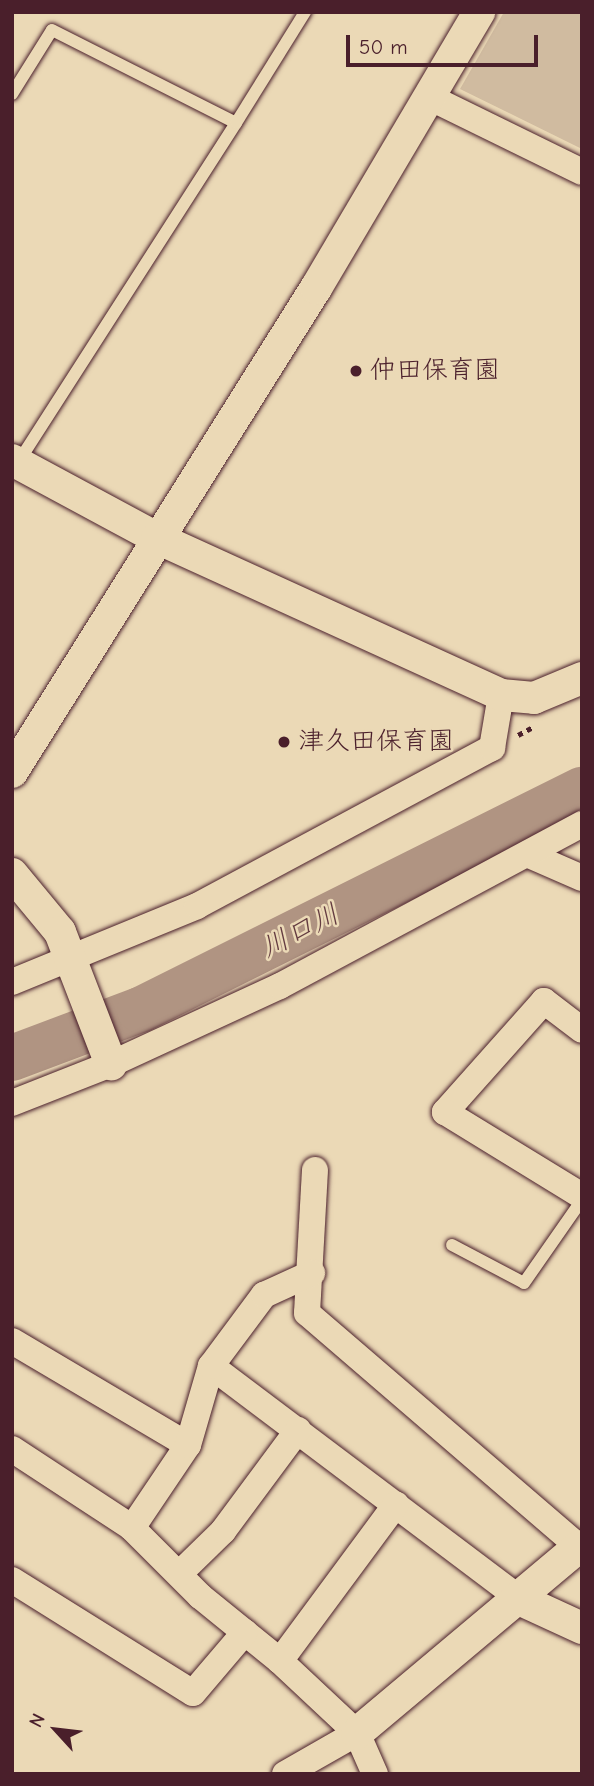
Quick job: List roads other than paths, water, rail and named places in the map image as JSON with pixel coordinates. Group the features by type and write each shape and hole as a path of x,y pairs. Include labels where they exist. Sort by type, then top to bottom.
{"street":[{"path":"12,772 316,288 479,12"},
{"path":"429,97 582,172"},
{"path":"14,465 157,538 501,695 534,698 582,678"},
{"path":"12,982 72,963 197,906 492,748 501,695"},
{"path":"12,1103 280,986 582,824"},
{"path":"527,854 582,878"},
{"path":"12,874 49,915 72,963 110,1061"},
{"path":"582,1030 544,1001 445,1112 582,1198"},
{"path":"285,1774 357,1733 521,1600 580,1545 307,1312 312,1273 315,1170"},
{"path":"132,1528 188,1445 211,1366 264,1295 312,1273"},
{"path":"12,1341 188,1445"},
{"path":"211,1366 521,1600 582,1628"},
{"path":"179,1574 223,1531 298,1430"},
{"path":"12,1449 132,1528 179,1574 280,1661 357,1733 375,1774"},
{"path":"280,1661 396,1504"},
{"path":"12,1580 193,1693 245,1632"}],"lane":[{"path":"14,465 236,123 304,12"},
{"path":"12,94 52,30 236,123"},
{"path":"452,1245 524,1283 582,1198"}],"waterway":[{"name":"川口川","path":"12,1058 140,1010 582,790"}],"place":[{"name":"仲田保育園","path":"356,371"},
{"name":"津久田保育園","path":"284,742"}]}
